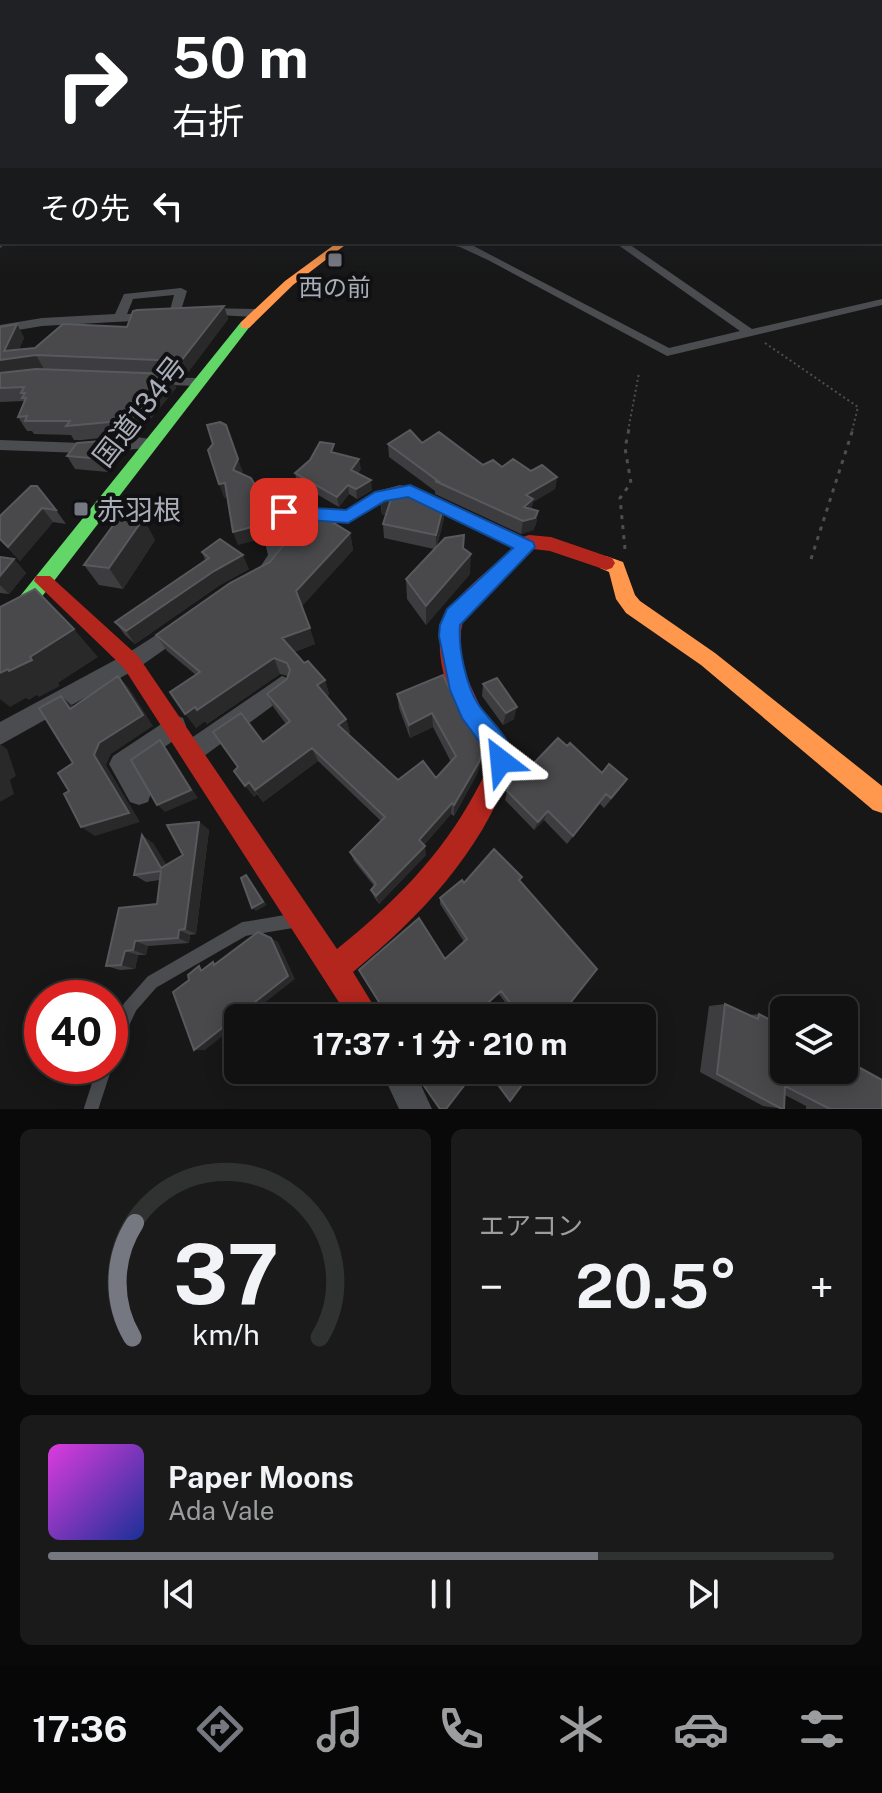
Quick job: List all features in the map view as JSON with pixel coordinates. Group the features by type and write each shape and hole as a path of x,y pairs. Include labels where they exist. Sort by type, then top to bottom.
{"main road":[{"name":"国道134号","path":"0,636 197,382 255,313 341,244"},
{"path":"334,969 383,932 415,900 461,847 483,805 501,761 498,748 470,711 461,690 449,636 450,625 454,615 529,542 551,544 617,567 626,599 633,607 708,659 882,801"},
{"path":"43,581 130,661 357,1004"}],"street":[{"path":"462,244 667,352 882,302"},
{"path":"622,244 752,334"},
{"path":"119,319 128,296 181,291 175,314"},
{"path":"0,329 42,322 255,313"},
{"path":"136,380 197,382"},
{"path":"0,445 82,448 150,443"},
{"path":"254,578 274,564 277,556 270,526 284,512 348,517 380,496 394,492 410,491 526,547"},
{"path":"0,734 130,661 192,618"},
{"path":"192,751 282,686"},
{"path":"139,793 121,764 175,726"},
{"path":"404,1084 416,1109"}],"lane":[{"path":"128,1011 152,982 244,929 299,920"},
{"path":"91,1109 99,1084"}],"path":[{"path":"752,334 858,407 847,454 811,559"},
{"path":"617,567 625,550 620,498 631,483 625,448 639,373"}],"building":[{"path":"224,306 181,361 36,355 0,360 0,327 17,324 4,351 35,348 63,324 127,327 133,311 137,310"},
{"path":"36,369 170,374 131,420 66,426 70,421 25,421 27,416 18,417 26,398 22,398 25,393 21,393 24,387 0,388 0,373"},
{"path":"220,422 226,425 238,459 233,470 251,478 264,499 253,514 256,526 233,532 225,483 219,484 208,450 213,444 207,425"},
{"path":"410,430 422,443 439,432 483,465 493,460 502,467 513,459 531,471 542,465 557,477 526,495 533,499 524,507 538,511 535,518 523,521 435,481 438,481 388,444"},
{"path":"116,440 101,459 67,456 77,443"},
{"path":"320,442 334,444 331,452 359,459 351,470 371,480 356,489 348,485 337,497 295,473 310,460"},
{"path":"31,486 37,486 56,510 42,508 8,547 0,539 0,516"},
{"path":"407,486 444,504 436,535 383,524 391,499 381,501 379,493"},
{"path":"290,505 301,513 308,507 350,533 296,591 310,628 282,638 304,663 308,661 325,680 317,685 346,719 338,725 398,780 423,761 436,778 456,756 432,713 409,725 397,694 443,675 460,711 484,745 479,762 454,805 452,803 419,840 425,846 376,896 371,890 376,884 350,852 385,817 312,748 255,790 249,782 245,786 234,771 238,767 213,732 241,713 263,742 290,721 267,694 287,679 290,670 287,663 274,658 197,710 195,707 185,714 170,692 200,672 156,635 230,583 270,562 292,534 281,525 278,513"},
{"path":"120,516 143,519 109,568 84,565"},
{"path":"464,535 463,548 471,554 426,606 406,579 445,538"},
{"path":"220,539 243,555 126,631 115,622 209,558 202,552"},
{"path":"0,557 14,559 0,576"},
{"path":"35,589 74,629 30,657 32,660 0,673 0,607"},
{"path":"118,676 143,715 99,743 94,755 129,813 81,827 64,794 69,791 58,773 73,763 39,708 61,696 70,709"},
{"path":"497,678 517,707 506,713 483,684"},
{"path":"558,738 567,746 570,743 602,773 609,764 627,779 611,798 606,794 573,836 548,811 538,822 507,791 518,768 527,759 533,764"},
{"path":"160,740 191,790 157,805 131,760"},
{"path":"199,822 185,929 179,930 178,938 135,941 133,950 125,951 121,965 106,966 119,908 157,904 161,871 134,875 142,835 161,868 183,855 167,825"},
{"path":"494,849 522,877 519,880 597,969 569,1004 511,1004 501,991 487,1004 380,1004 359,970 419,918 445,959 467,939 440,898 462,880 464,883"},
{"path":"246,875 263,902 252,908 241,878"},
{"path":"258,932 271,938 288,976 252,1004 224,1004 224,1026 194,1050 173,992 189,980 188,975 199,966 201,971 213,962 214,965"},
{"path":"725,1004 758,1019 759,1014 770,1020 770,1084 858,1084 858,1067 882,1080 882,1109 830,1109 785,1086 782,1109 717,1074"},
{"path":"423,1084 465,1084 446,1109 440,1109"},
{"path":"497,1084 523,1084 510,1101"}],"traffic: fast":[{"path":"0,636 245,325"}],"traffic: slow":[{"path":"245,325 289,283 341,244"},
{"path":"606,563 617,567 626,599 633,607 708,659 882,801"}],"traffic: jam":[{"path":"334,969 402,911 441,868 474,819 500,768 498,746 475,718 457,680 450,642 457,613 529,542 551,544 606,563"},
{"path":"43,581 131,662 357,1004"}],"place":[{"name":"西の前","path":"335,260"},
{"name":"赤羽根","path":"81,509"}],"route":[{"path":"284,512 290,510 348,517 380,496 410,491 526,547 454,615 450,625 449,636 461,690 470,711 498,748 501,761"}]}
